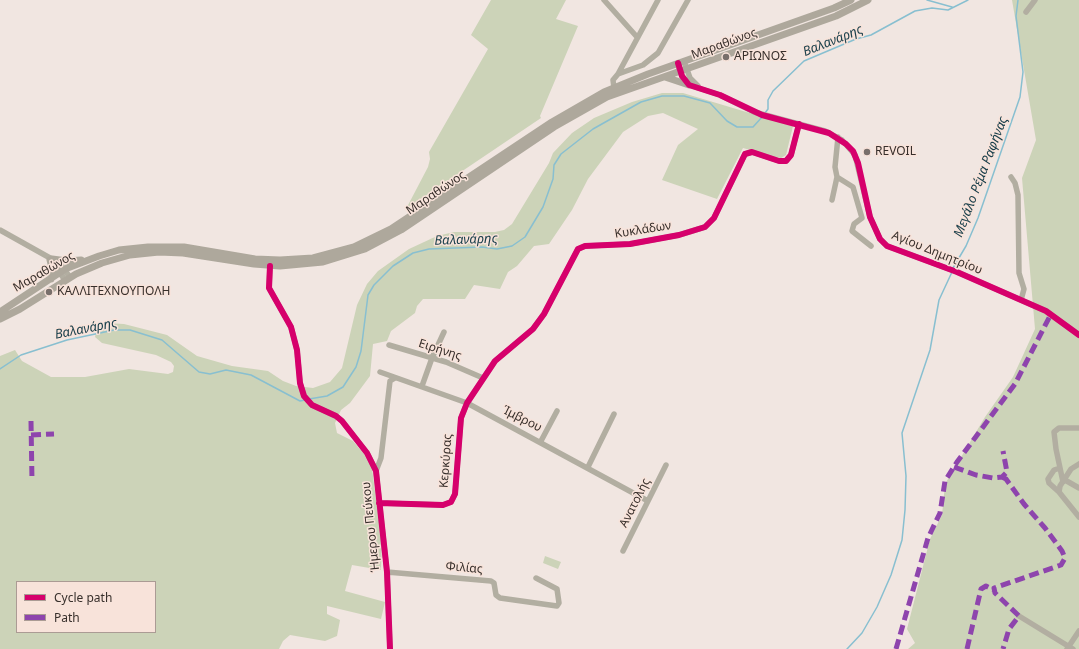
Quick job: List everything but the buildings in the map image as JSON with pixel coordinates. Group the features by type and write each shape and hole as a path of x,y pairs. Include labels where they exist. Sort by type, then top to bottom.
{"main road":[{"name":"Μαραθώνος","path":"0,312 63,271 87,260 114,251 159,247 193,248 255,259 280,260 313,258 349,249 391,229 552,122 614,88 681,62 834,8 851,0"},
{"name":"Μαραθώνος","path":"0,319 20,309 68,278 115,259 149,253 193,254 270,266 314,264 346,256 370,247 401,230 578,112 621,91 665,77 836,16 868,0"},
{"path":"665,77 689,85"},
{"path":"51,279 52,268 49,259 69,261 87,260"}],"street":[{"path":"604,0 637,36"},
{"path":"614,88 613,80 618,74 637,36 658,0"},
{"path":"618,74 642,66 658,53 688,0"},
{"path":"1026,12 1036,0"},
{"name":"Αγίου Δημητρίου","path":"681,62 689,85 700,87"},
{"name":"Αγίου Δημητρίου","path":"683,70 692,81 700,87 757,113 799,124 838,137 855,155 870,217 882,241 892,249 957,272 1021,300 1051,314 1079,335"},
{"name":"Κυκλάδων","path":"483,378 495,361 533,329 544,314 578,249 585,246 630,244 679,236 704,228 714,218 745,154 752,152 779,161 786,161 791,154 799,124"},
{"path":"832,200 837,177 835,167 838,137"},
{"path":"837,177 853,187 861,208 862,218 854,224 852,231 871,246"},
{"path":"1011,177 1015,183 1018,195 1019,273 1024,288 1021,300"},
{"path":"0,230 49,259 59,263 68,278"},
{"name":"Ήμερου Πεύκου","path":"270,266 269,288 291,327 297,350 300,383 304,396 315,406 333,414 342,421 370,457 376,471 387,572 390,649"},
{"path":"422,386 432,358 444,332"},
{"name":"Ειρήνης","path":"389,345 432,358 483,378"},
{"name":"Ίμβρου","path":"380,372 467,403 541,441 648,501"},
{"path":"376,471 381,458 390,381 395,378"},
{"name":"Κερκύρας","path":"379,503 439,505 451,502 454,494 460,418 467,403 483,378"},
{"path":"541,441 557,411"},
{"path":"588,467 614,414"},
{"path":"1079,428 1060,428 1055,430 1054,434 1060,468 1064,481 1079,488"},
{"path":"1059,492 1073,467 1079,464"},
{"name":"Ανατολής","path":"623,551 666,465"},
{"path":"1060,468 1054,470 1048,479 1049,483 1059,492 1079,517"},
{"name":"Φιλίας","path":"387,572 490,581 494,583 496,595 500,598 557,606 559,603 557,589 536,578"},
{"path":"1019,616 1070,648 1079,631"}],"green space":[{"path":"491,0 566,0 556,19 578,26 540,116 541,118 406,209 428,167 430,159 429,152 488,49 471,35"},
{"path":"1012,0 1079,0 1079,649 908,649 915,643 907,629 930,539 942,515 945,484 985,417 1013,377 1035,329 1022,178 1036,140"},
{"path":"662,93 683,93 793,126 786,155 781,158 743,148 717,199 662,180 678,145 698,129 663,113 648,116 623,132 588,179 572,210 549,244 534,246 517,266 508,272 500,289 474,285 465,299 423,299 417,306 415,313 391,331 387,341 373,344 370,376 350,403 341,410 335,423 337,433 353,441 364,454 372,469 382,543 381,570 352,565 345,591 385,602 381,619 327,606 327,614 340,620 337,636 325,641 290,635 283,641 279,649 0,649 0,356 15,350 22,361 51,377 85,377 129,369 168,374 173,372 174,366 171,362 156,355 102,343 95,337 97,329 105,323 124,324 167,335 197,356 232,366 268,371 283,381 296,386 313,388 330,382 342,368 357,305 367,284 378,271 409,249 437,236 454,232 495,232 504,230 512,224 549,163 553,153 572,133 594,118 632,102"},
{"path":"545,556 561,562 558,569 543,563"}],"waterway":[{"path":"927,0 952,7"},
{"name":"Βαλανάρης","path":"765,113 768,109 768,100 773,91 804,61 856,39 871,35 915,11 932,8 948,10 968,0"},
{"name":"Μεγάλο Ρέμα Ραφήνας","path":"953,268 966,246 978,218 1020,97 1023,72 1016,16 1018,0"},
{"name":"Βαλανάρης","path":"309,399 327,396 343,387 356,367 361,351 368,295 374,285 393,266 413,253 429,249 482,247 497,249 512,246 525,237 543,207 553,179 554,165 561,154 593,129 641,102 662,96 684,96 710,103 727,121 737,127 753,127 763,116"},
{"name":"Μεγάλο Ρέμα Ραφήνας","path":"847,649 862,633 877,607 891,575 902,540 906,476 902,433 930,350 939,300 952,272"},
{"name":"Βαλανάρης","path":"0,369 21,355 67,340 114,330 130,330 162,340 199,372 210,374 226,370 251,375 300,401 305,400"}],"marked path":[{"path":"896,649 928,538 940,513 945,481 957,462 1015,384 1051,314"},
{"path":"31,421 32,481"},
{"path":"31,435 54,434"},
{"path":"954,467 976,475 993,478 1002,477 1007,472 1003,451"},
{"path":"1002,477 1006,479 1024,504 1045,528 1062,551 1065,558 1061,565 994,588 995,593 1019,616 1009,629 1003,649"},
{"path":"967,649 981,589 986,586 994,590"}],"cycle path":[{"path":"678,63 682,76 689,85 720,95 762,115 829,133 846,144 853,151 858,163 870,217 880,239 887,246 957,272 1046,311 1079,335"},
{"path":"379,503 443,505 451,502 455,494 461,418 467,403 495,361 533,329 544,314 578,249 585,246 630,244 679,235 705,227 714,218 745,154 752,152 779,161 786,161 791,155 799,124"},
{"path":"270,266 269,288 291,327 297,350 300,383 304,396 312,405 336,416 342,421 367,453 376,471 387,572 390,649"}],"place":[{"name":"ΑΡΙΩΝΟΣ","path":"726,57"},
{"name":"REVOIL","path":"867,152"},
{"name":"ΚΑΛΛΙΤΕΧΝΟΥΠΟΛΗ","path":"49,292"}]}
